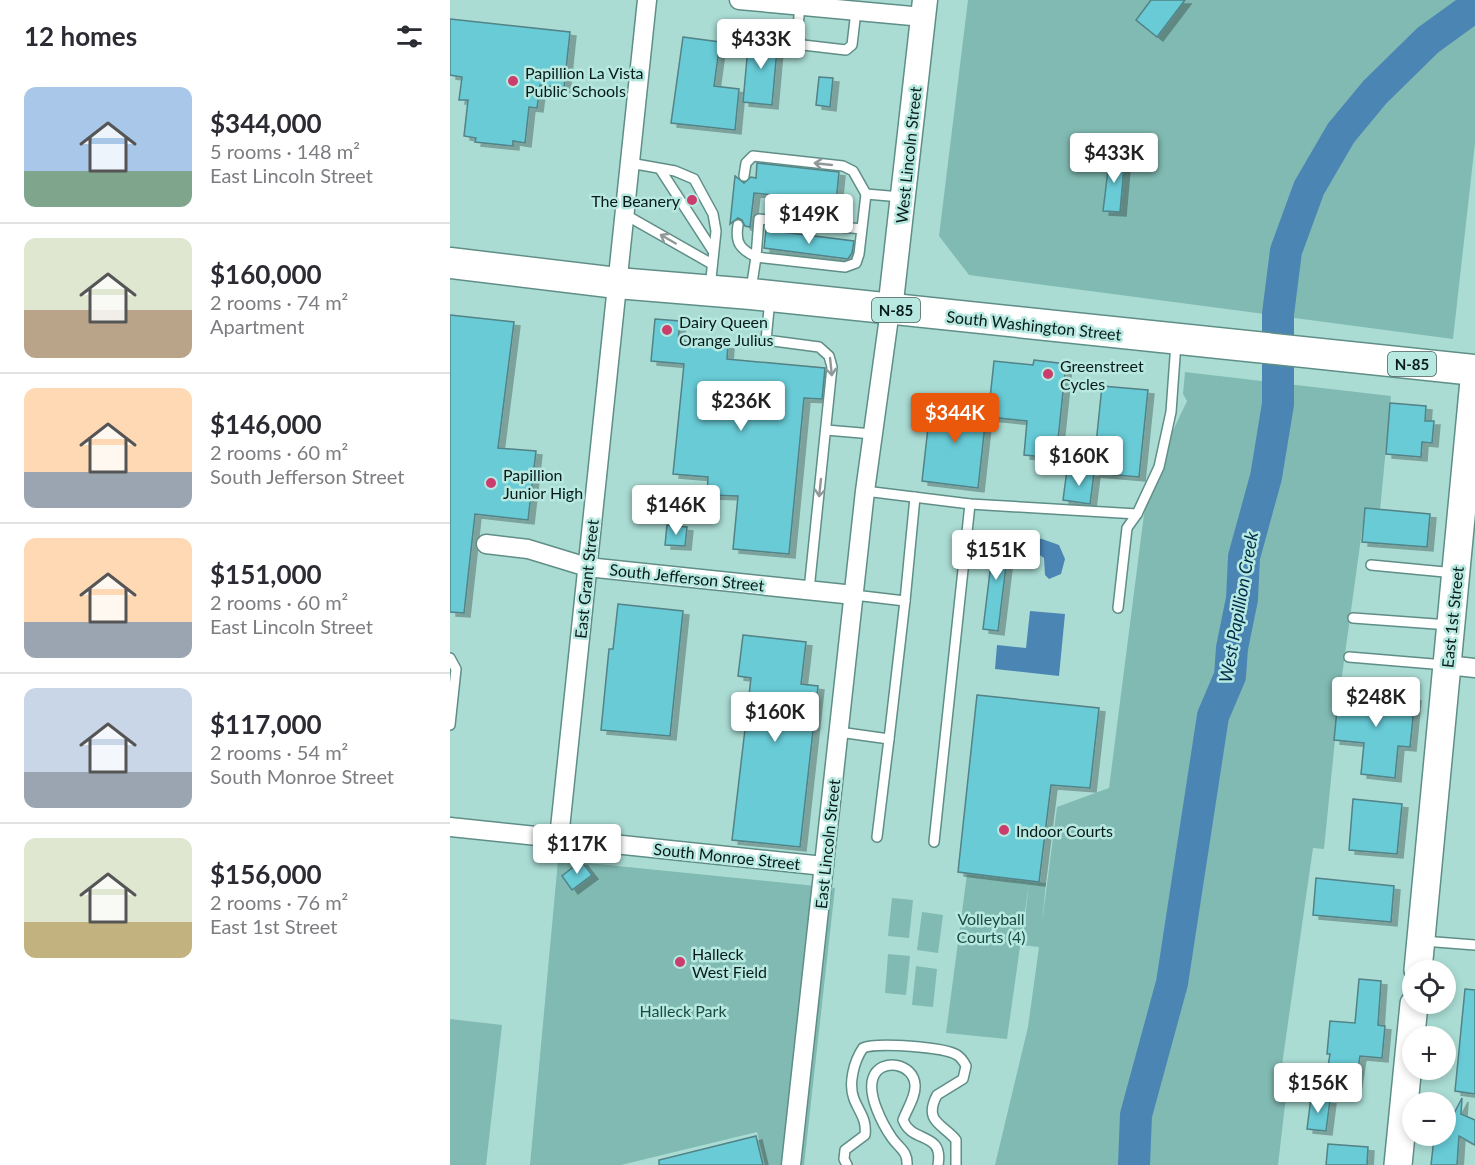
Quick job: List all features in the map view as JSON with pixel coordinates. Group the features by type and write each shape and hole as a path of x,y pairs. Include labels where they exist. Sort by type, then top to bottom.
{"main road":[{"name":"South Washington Street","path":"450,263 617,283 711,277 761,295 1216,345 1475,370"},
{"name":"East 1st Street","path":"1419,960 1447,666 1465,519 1475,370"},
{"path":"1398,1165 1413,1014"}],"street":[{"name":"East Grant Street","path":"559,838 647,0"},
{"path":"740,0 856,11 924,9"},
{"name":"West Lincoln Street","path":"890,310 924,9"},
{"name":"East Lincoln Street","path":"791,1165 865,491 890,310"},
{"name":"South Jefferson Street","path":"486,544 528,549 587,567 854,595"},
{"path":"1447,666 1475,668"},
{"name":"South Monroe Street","path":"450,826 824,866"}],"lane":[{"path":"800,5 797,38 799,42 803,45 836,49 850,48 856,11"},
{"path":"738,225 738,243 743,250 756,257 852,266 856,263 859,254 866,194 853,171 843,166 753,156 746,163 744,177"},
{"path":"630,163 675,171 694,179 713,214 716,231 711,277"},
{"path":"660,169 713,251"},
{"path":"866,194 903,198"},
{"path":"624,214 711,277"},
{"path":"809,590 832,368 830,356 819,347 766,340 756,257 759,219 862,229"},
{"path":"1118,608 1127,528 1137,514 1160,467 1171,412 1176,340"},
{"path":"826,430 873,434"},
{"path":"865,491 970,504 1137,514"},
{"path":"878,837 915,497"},
{"path":"934,842 970,504"},
{"path":"1371,565 1457,573"},
{"path":"854,595 905,601"},
{"path":"1353,618 1452,626"},
{"path":"1349,657 1447,666"},
{"path":"450,658 456,669 450,725"},
{"path":"838,732 889,739"},
{"path":"1421,940 1475,945"},
{"path":"847,1165 844,1159 845,1150 866,1135 865,1120 853,1090 854,1063 863,1048 870,1045 949,1052 963,1060 966,1066 963,1079 937,1095 932,1110 938,1125 956,1140 956,1165"},
{"path":"907,1165 905,1151 892,1138 872,1095 873,1078 878,1070 893,1065 902,1066 910,1071 913,1077 914,1093 903,1120 909,1131 936,1144 939,1152 938,1165"}],"green space":[{"path":"968,0 1475,0 1475,143 1453,339 969,275 939,236"},
{"name":"Volleyball Courts (4)","path":"1185,372 1391,396 1380,510 1365,509 1340,690 1324,849 1313,848 1279,1086 1287,1088 1278,1165 995,1165 1028,1027 1039,947 1022,945 1029,883 1007,1039 946,1033 967,874 1046,883 1042,923 1057,807 1109,788 1148,483 1187,401 1183,394"},
{"name":"Halleck Park","path":"558,860 835,888 804,1165 765,1165 757,1132 621,1165 530,1165"},
{"path":"892,898 913,900 909,938 888,936"},
{"path":"922,912 943,915 938,953 917,950"},
{"path":"888,954 910,956 906,995 885,993"},
{"path":"916,966 937,969 933,1007 912,1005"},
{"path":"450,1019 502,1025 486,1165 450,1165"}],"shaded area":[{"path":"1029,538 1042,539 1059,545 1065,559 1061,574 1049,579 1045,575 1044,558 1029,548"},
{"path":"1030,611 1065,614 1059,676 995,669 997,645 1026,648"}],"building":[{"path":"1151,0 1185,0 1157,37 1136,20"},
{"name":"Papillion La Vista Public Schools","path":"450,19 570,32 564,88 540,85 537,108 529,107 525,143 513,141 513,146 475,142 476,138 464,136 468,100 459,100 462,77 450,75"},
{"path":"749,36 778,38 772,105 743,102"},
{"path":"683,37 720,42 714,86 739,89 735,130 671,123"},
{"path":"819,77 833,78 830,107 816,105"},
{"path":"1110,154 1125,155 1120,212 1103,211"},
{"path":"757,163 839,172 836,202 754,193 750,227 745,226 738,218 730,224 735,176 744,183 751,177 756,178"},
{"path":"766,230 854,241 852,253 848,259 764,248"},
{"name":"Papillion Junior High","path":"450,315 514,322 498,448 536,451 528,520 475,514 464,613 450,612"},
{"path":"655,319 680,321 678,341 728,345 727,359 825,368 822,399 804,398 789,554 733,549 738,496 707,495 708,477 673,474 684,364 651,361"},
{"path":"1034,360 1066,364 1056,458 1024,455 1027,421 988,417 994,361 1033,365"},
{"path":"1102,386 1148,390 1139,477 1093,473"},
{"path":"931,401 987,407 978,488 922,481"},
{"path":"1390,403 1426,406 1425,421 1434,421 1432,443 1422,442 1421,457 1386,454"},
{"path":"1067,470 1094,473 1090,504 1063,500"},
{"path":"1365,508 1430,514 1427,547 1362,542"},
{"path":"667,525 687,527 685,546 665,545"},
{"path":"995,531 1010,533 998,631 983,629"},
{"path":"618,604 683,611 670,736 601,730 609,649 613,649"},
{"path":"743,635 806,642 801,684 818,686 800,847 732,840 751,678 738,676"},
{"path":"1339,690 1415,697 1410,747 1398,746 1395,778 1361,774 1364,743 1334,740"},
{"name":"Indoor Courts","path":"977,695 1099,708 1090,788 1051,785 1039,882 958,872"},
{"path":"1353,799 1402,804 1397,854 1349,850"},
{"path":"581,861 592,875 572,890 562,876"},
{"path":"1316,878 1394,886 1391,922 1313,915"},
{"path":"1359,979 1381,981 1378,1025 1385,1026 1382,1058 1360,1056 1354,1094 1324,1090 1330,1054 1327,1054 1330,1021 1355,1023"},
{"path":"1465,989 1475,990 1475,1094 1455,1091"},
{"path":"1311,1098 1330,1100 1326,1131 1307,1129"},
{"path":"1462,1098 1461,1114 1475,1120 1475,1145 1459,1136 1457,1165 1431,1165 1433,1146 1456,1146 1456,1110"},
{"path":"756,1136 763,1165 659,1165 659,1160"},
{"path":"1328,1144 1368,1147 1367,1165 1326,1165"}],"waterway":[{"name":"West Papillion Creek","path":"1134,1165 1136,1115 1172,983 1213,716 1230,676 1232,648 1242,599 1244,557 1266,477 1278,404 1278,314 1286,251 1309,188 1341,133 1375,92 1428,40 1475,6"}],"place":[{"name":"Papillion La Vista Public Schools","path":"513,81"},
{"name":"The Beanery","path":"692,200"},
{"name":"Dairy Queen Orange Julius","path":"667,330"},
{"name":"Greenstreet Cycles","path":"1048,374"},
{"name":"Papillion Junior High","path":"491,483"},
{"name":"Indoor Courts","path":"1004,830"},
{"name":"Halleck West Field","path":"680,962"}]}
